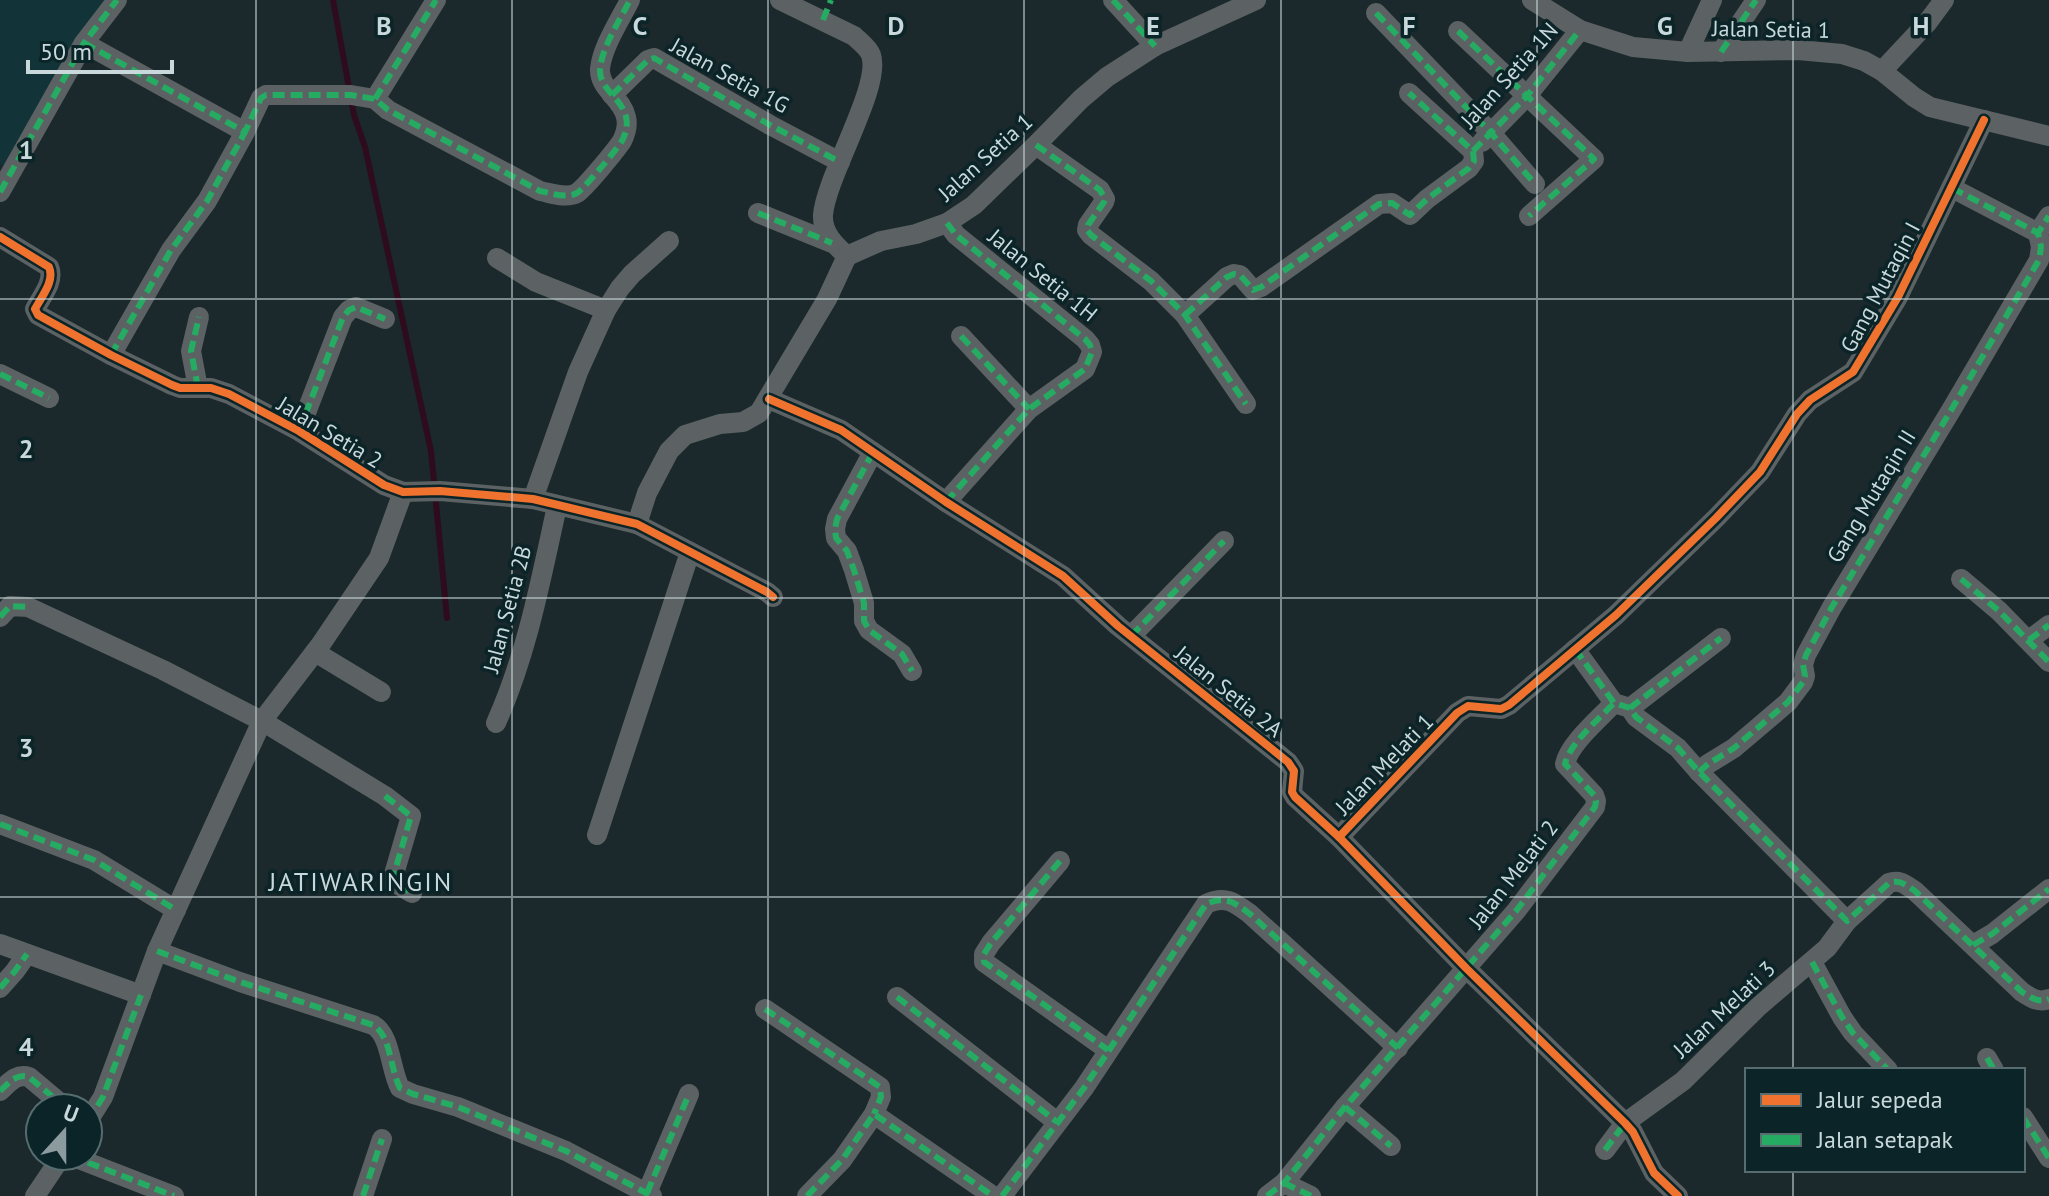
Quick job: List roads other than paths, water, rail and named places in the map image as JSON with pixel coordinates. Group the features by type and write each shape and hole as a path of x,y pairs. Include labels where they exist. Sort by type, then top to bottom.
{"street":[{"path":"0,192 84,43 117,0"},
{"path":"375,99 436,0"},
{"path":"111,355 171,250 207,201 261,98 266,95 346,95 375,99 388,110 540,191 562,196 575,194 622,141 626,130 627,121 619,102 603,83 600,73 602,60 630,0"},
{"path":"637,524 647,493 669,451 685,435 720,424 743,422 759,413 827,299 840,250 826,230 823,216 870,84 871,56 865,45 854,36 780,0"},
{"path":"823,20 831,0"},
{"path":"1113,0 1155,46"},
{"name":"Jalan Setia 1","path":"840,250 916,234 947,223 974,205 1081,99 1130,61 1155,46 1256,0"},
{"name":"Jalan Setia 1","path":"1532,0 1580,30 1633,47 1688,52 1819,51 1842,54 1882,71 1930,107 2049,136"},
{"path":"1688,52 1712,0"},
{"path":"1721,52 1756,0"},
{"path":"1882,71 1944,0"},
{"path":"1376,13 1491,133 1535,184"},
{"name":"Jalan Setia 1N","path":"1185,315 1234,274 1240,275 1253,290 1261,287 1379,204 1392,203 1410,215 1469,168 1474,161 1473,151 1526,97 1580,30"},
{"path":"1458,31 1594,159 1529,216"},
{"path":"84,43 245,132"},
{"name":"Jalan Setia 1G","path":"612,95 648,60 654,58 840,162"},
{"path":"1409,93 1473,151"},
{"name":"Gang Mutaqin I","path":"1575,649 1616,615 1760,472 1797,414 1810,400 1853,372 1898,297 1984,120"},
{"path":"1036,145 1100,190 1105,199 1087,230 1151,281 1185,315 1246,404"},
{"path":"1952,188 2044,225"},
{"path":"758,213 840,250"},
{"name":"Jalan Setia 1H","path":"946,502 1029,409 1085,369 1092,352 1085,339 956,235 947,223"},
{"name":"Gang Mutaqin II","path":"1699,772 1734,748 1788,702 1803,682 1806,655 1832,607 2039,260 2044,225"},
{"name":"Jalan Setia 2","path":"0,237 52,271 35,312 172,385 219,390 299,431 384,485 403,492 533,499 637,524 773,597"},
{"path":"533,499 578,372 606,310 632,274 669,241"},
{"path":"497,258 536,282 606,310"},
{"path":"299,431 343,317 356,307 385,319"},
{"path":"198,388 191,351 199,317"},
{"path":"961,336 1029,409"},
{"path":"2,378 49,398"},
{"name":"Jalan Setia 2A","path":"769,399 841,430 946,502 1063,576 1131,636 1288,762 1294,771 1292,792 1625,1123 1633,1132 1654,1173 1678,1196"},
{"path":"873,452 837,519 836,538 847,551 864,603 864,621 869,630 902,654 912,671"},
{"path":"104,1094 157,951 262,721 315,652 379,558 403,492"},
{"name":"Jalan Setia 2B","path":"496,723 524,647 557,506"},
{"path":"1131,636 1224,541"},
{"path":"597,835 690,552"},
{"path":"1961,579 1999,611 2049,662"},
{"path":"0,617 10,606 28,607 163,670 262,721 385,796 411,816 392,881 412,893"},
{"path":"2029,640 2049,625"},
{"path":"1622,706 1721,638"},
{"path":"1575,649 1622,706 1678,748 1847,921"},
{"name":"Jalan Melati 1","path":"1339,837 1457,713 1468,706 1501,709 1509,705 1575,649"},
{"path":"315,652 381,692"},
{"name":"Jalan Melati 2","path":"1267,1196 1284,1183 1345,1107 1516,911 1595,807 1594,795 1565,764 1565,760 1573,747 1622,706"},
{"path":"0,824 94,860 176,910"},
{"path":"1060,861 991,943 984,954 984,962 1108,1050"},
{"name":"Jalan Melati 3","path":"1605,1150 1625,1123 1683,1081 1758,1007 1812,962 1836,938 1847,921 1889,883 1895,881 1915,891 1973,945"},
{"path":"2045,1000 2032,999 2022,992 1973,945 1992,934 2049,889"},
{"path":"1002,1196 1084,1088 1206,904 1215,899 1230,899 1250,914 1398,1048"},
{"path":"0,944 141,995"},
{"path":"157,951 240,982 373,1025 381,1029 385,1037 400,1088 458,1107 566,1151 650,1194 689,1094"},
{"path":"0,988 27,954"},
{"path":"1812,962 1853,1033 1886,1068"},
{"path":"897,997 1057,1122"},
{"path":"765,1009 880,1087 881,1097 874,1114 842,1160 807,1196"},
{"path":"0,1091 15,1077 22,1075 47,1092"},
{"path":"1345,1107 1391,1146"},
{"path":"874,1114 993,1196"},
{"path":"2025,1120 2049,1158"},
{"path":"363,1196 382,1139"},
{"path":"104,1169 174,1196"},
{"path":"35,1196 51,1172"},
{"path":"1649,1196 1654,1173"},
{"path":"1284,1183 1311,1196"}],"waterway":[{"path":"333,0 354,115 365,147 431,451 447,618"}],"district":[{"name":"JATIWARINGIN","path":"361,881"}]}
